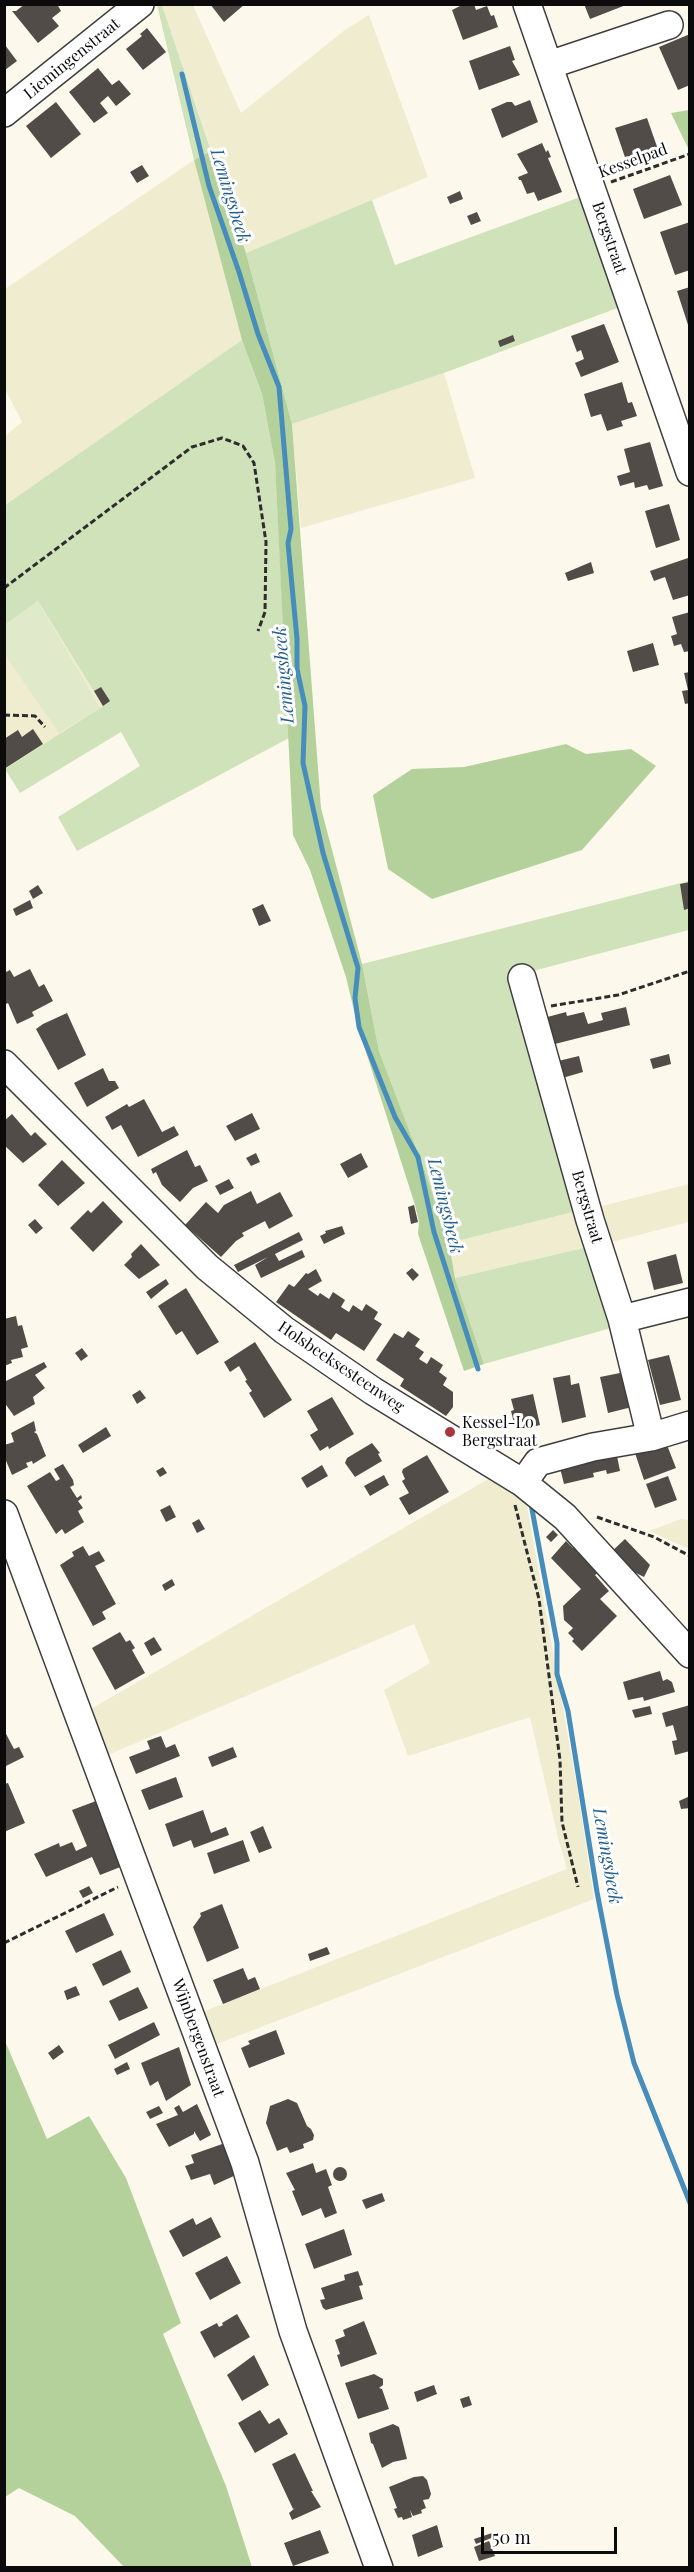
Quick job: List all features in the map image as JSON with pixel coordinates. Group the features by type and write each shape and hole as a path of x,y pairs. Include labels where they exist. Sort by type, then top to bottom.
{"street":[{"name":"Liemingenstraat","path":"4,113 140,4"},
{"name":"Bergstraat","path":"527,4 690,472"},
{"path":"549,65 669,25"},
{"name":"Bergstraat","path":"522,978 590,1220 622,1319 651,1437"},
{"name":"Holsbeeksesteenweg","path":"4,1064 207,1267 284,1330 374,1391 523,1483 566,1517 690,1654"},
{"path":"622,1319 690,1302"},
{"path":"523,1483 538,1462 593,1447 651,1437 690,1425"},
{"name":"Wijnbergenstraat","path":"4,1514 245,2163 293,2331 379,2568"}],"path":[{"name":"Kesselpad","path":"592,189 690,154"},
{"path":"4,588 192,447 222,438 243,446 255,463 266,543 266,612 258,631"},
{"path":"4,715 35,716 45,727"},
{"path":"532,1010 574,1000 618,995 690,971"},
{"path":"523,1483 514,1501 539,1599 560,1760 562,1822 578,1887"},
{"path":"636,1531 654,1537 690,1556"},
{"path":"4,1943 138,1876"}],"shaded area":[{"path":"162,5 193,5 241,113 345,30 369,15 428,177 246,253"},
{"path":"194,160 242,340 5,506 5,436 22,422 5,389 5,289"},
{"path":"444,373 475,478 301,528 292,424"},
{"path":"38,601 103,706 5,769 4,625"},
{"path":"689,1184 689,1222 604,1244 590,1209"},
{"path":"581,1210 592,1246 455,1278 449,1243"},
{"path":"497,1474 526,1500 578,1793 594,1899 209,2047 197,2014 567,1869 530,1717 408,1756 384,1690 430,1663 414,1624 101,1758 84,1713"},
{"path":"681,1519 689,1520 689,1549 649,1531"}],"green space":[{"path":"157,5 162,5 211,151 194,160"},
{"path":"690,110 689,150 671,113"},
{"path":"211,151 246,253 292,424 321,808 362,964 379,1051 426,1174 449,1243 455,1278 484,1364 464,1371 418,1234 419,1222 415,1205 358,1027 346,977 310,870 293,835 275,463 262,394 242,340 194,160"},
{"path":"583,196 620,307 444,373 292,424 246,253 372,200 395,265"},
{"path":"242,340 262,394 275,463 289,738 77,851 58,817 140,766 121,732 20,793 5,769 103,706 38,601 5,625 4,506"},
{"path":"38,601 100,708 59,733 5,655 5,625"},
{"path":"566,744 586,754 631,749 656,766 582,850 432,899 388,869 373,795 412,769 464,767"},
{"path":"689,881 689,930 510,977 581,1210 449,1243 426,1174 379,1051 362,964"},
{"path":"592,1246 618,1326 484,1364 455,1278"},
{"path":"5,2041 47,2139 89,2116 126,2178 181,2323 163,2334 226,2486 252,2567 124,2567 75,2516 19,2488 5,2497"}],"building":[{"path":"25,4 57,4 61,11 52,18 59,26 38,43 12,11 16,11"},
{"path":"210,4 245,4 224,22"},
{"path":"464,4 474,4 476,10 487,6 491,16 494,15 498,27 463,40 452,10"},
{"path":"584,4 626,4 626,5 590,19"},
{"path":"147,28 166,52 143,70 126,49 142,36 140,34"},
{"path":"690,34 690,85 678,90 659,47"},
{"path":"5,45 17,61 5,70"},
{"path":"510,46 515,60 512,61 520,75 479,90 469,61"},
{"path":"98,68 112,85 119,80 131,94 116,106 108,96 100,103 108,113 94,123 69,92"},
{"path":"530,100 538,122 502,138 491,109 507,102 512,102 515,106"},
{"path":"56,102 81,134 51,158 26,126"},
{"path":"647,118 661,158 629,169 615,128"},
{"path":"542,143 551,157 548,158 562,192 538,201 534,192 527,194 519,180 518,177 528,173 517,154"},
{"path":"142,165 149,176 137,183 130,172"},
{"path":"670,175 682,205 644,219 633,189"},
{"path":"460,191 463,199 450,204 447,197"},
{"path":"477,212 481,221 471,225 467,216"},
{"path":"690,222 690,270 675,275 660,232"},
{"path":"690,287 690,328 689,328 677,291"},
{"path":"604,324 619,362 581,377 575,363 584,359 581,350 577,352 571,336"},
{"path":"513,335 515,341 500,347 498,341"},
{"path":"622,382 628,403 632,402 637,416 621,421 623,426 607,431 601,414 591,417 584,394"},
{"path":"650,442 663,486 649,490 647,485 635,488 634,482 620,486 617,476 630,472 624,449"},
{"path":"669,504 680,540 656,548 645,511"},
{"path":"688,558 690,595 673,600 665,577 654,581 650,571"},
{"path":"591,562 594,573 568,581 565,573"},
{"path":"690,612 690,651 684,652 681,644 674,646 671,636 677,634 672,617"},
{"path":"653,643 659,665 633,672 627,651"},
{"path":"690,672 690,703 685,704 682,691 688,690 684,673"},
{"path":"101,687 110,701 103,706 94,691"},
{"path":"33,729 43,744 4,769 4,739 18,730 22,737"},
{"path":"690,882 690,908 684,910 680,884"},
{"path":"38,885 43,893 33,899 29,891"},
{"path":"30,900 33,908 16,916 13,909"},
{"path":"263,904 271,921 259,926 252,909"},
{"path":"30,969 39,987 44,984 53,1001 32,1012 34,1016 17,1024 8,1003 4,1005 4,973 10,970 14,977"},
{"path":"626,1007 630,1025 547,1046 540,1019 566,1012 567,1016 584,1012 588,1024 603,1020 601,1013"},
{"path":"67,1013 86,1055 58,1070 36,1029"},
{"path":"669,1054 671,1064 653,1069 650,1059"},
{"path":"579,1056 583,1072 559,1079 554,1062"},
{"path":"103,1068 109,1081 115,1081 119,1088 87,1107 74,1083"},
{"path":"144,1099 162,1132 174,1126 179,1135 138,1157 121,1125 112,1130 105,1117 127,1104 129,1107"},
{"path":"252,1113 260,1129 235,1141 226,1126"},
{"path":"12,1114 31,1136 35,1132 47,1144 23,1163 4,1145 4,1121"},
{"path":"187,1150 195,1167 200,1165 208,1181 193,1188 180,1202 162,1185 156,1172 153,1174 151,1169"},
{"path":"256,1153 260,1162 251,1166 246,1158"},
{"path":"361,1153 368,1167 348,1178 340,1164"},
{"path":"62,1160 85,1183 58,1206 38,1185"},
{"path":"229,1179 234,1188 220,1195 215,1186"},
{"path":"251,1191 257,1204 280,1192 293,1216 269,1229 265,1221 242,1233 244,1236 221,1257 185,1225 206,1202 218,1213 224,1205"},
{"path":"103,1201 123,1222 93,1252 70,1228 88,1210 91,1213"},
{"path":"414,1205 418,1222 411,1224 408,1207"},
{"path":"35,1219 43,1228 36,1234 28,1225"},
{"path":"342,1226 345,1234 324,1244 320,1236 326,1233 325,1231"},
{"path":"299,1232 303,1240 275,1254 279,1261 302,1250 305,1257 261,1278 255,1265 268,1257 238,1272 234,1265"},
{"path":"141,1244 160,1265 139,1279 124,1265"},
{"path":"676,1254 683,1283 654,1290 647,1262"},
{"path":"412,1268 419,1275 413,1281 406,1273"},
{"path":"316,1269 322,1281 308,1289 318,1296 320,1293 329,1299 333,1292 345,1300 341,1307 349,1312 353,1305 362,1311 366,1304 378,1312 374,1319 382,1324 364,1351 336,1333 331,1340 276,1302 289,1284 294,1287 306,1273"},
{"path":"166,1279 169,1284 151,1299 146,1292"},
{"path":"186,1288 219,1342 197,1355 182,1331 176,1335 158,1306"},
{"path":"16,1316 18,1326 22,1325 28,1347 21,1349 23,1357 11,1360 12,1363 4,1366 4,1319"},
{"path":"408,1331 420,1339 415,1346 424,1352 419,1359 427,1364 431,1357 443,1365 439,1372 447,1378 443,1385 453,1392 453,1407 446,1416 400,1386 404,1379 376,1360 394,1333 403,1338"},
{"path":"255,1342 292,1400 264,1418 249,1393 252,1391 239,1366 230,1372 224,1362"},
{"path":"82,1348 88,1356 81,1361 75,1353"},
{"path":"669,1355 681,1400 660,1405 648,1360"},
{"path":"44,1362 47,1367 35,1375 45,1388 33,1397 35,1404 14,1416 4,1402 4,1382"},
{"path":"625,1372 632,1407 608,1413 600,1377"},
{"path":"570,1375 571,1385 579,1383 586,1417 562,1423 553,1378"},
{"path":"140,1390 146,1398 137,1404 132,1395"},
{"path":"533,1394 540,1425 516,1431 511,1411 514,1410 511,1399"},
{"path":"332,1397 354,1434 329,1449 328,1446 320,1451 310,1435 318,1430 307,1411"},
{"path":"34,1421 36,1431 34,1432 46,1456 33,1464 32,1461 26,1463 28,1467 12,1475 4,1456 4,1445 14,1442 11,1433"},
{"path":"106,1427 111,1436 83,1453 78,1445"},
{"path":"372,1443 380,1453 378,1454 382,1461 355,1477 345,1463 347,1458"},
{"path":"667,1445 676,1468 644,1480 635,1453"},
{"path":"427,1455 449,1492 409,1515 399,1498 409,1493 402,1481 405,1479 402,1472 403,1469"},
{"path":"617,1456 620,1471 607,1474 606,1470 593,1473 594,1477 564,1484 560,1468"},
{"path":"63,1464 73,1480 74,1485 70,1487 77,1498 81,1495 82,1498 78,1501 83,1508 78,1511 84,1522 65,1534 62,1529 56,1534 27,1486 50,1472 56,1481 60,1479 54,1469"},
{"path":"322,1465 328,1476 307,1488 301,1478"},
{"path":"163,1467 167,1473 160,1477 156,1471"},
{"path":"384,1475 389,1485 370,1496 364,1486"},
{"path":"668,1476 677,1500 655,1508 646,1484"},
{"path":"170,1505 176,1517 166,1522 160,1510"},
{"path":"199,1519 205,1529 197,1533 192,1523"},
{"path":"553,1530 558,1535 551,1542 546,1537"},
{"path":"625,1539 650,1565 644,1577 636,1573 633,1576 610,1553"},
{"path":"566,1541 573,1548 576,1546 600,1571 595,1575 609,1591 600,1599 617,1616 582,1651 568,1633 573,1628 564,1620 563,1606 581,1589 551,1558"},
{"path":"83,1546 89,1556 99,1551 105,1561 95,1566 116,1604 102,1612 106,1619 93,1626 60,1565 74,1556 72,1552"},
{"path":"172,1579 175,1585 165,1591 162,1585"},
{"path":"120,1632 126,1642 130,1640 135,1648 132,1650 145,1673 115,1690 92,1648"},
{"path":"154,1637 162,1650 151,1656 144,1643"},
{"path":"660,1671 663,1681 667,1679 672,1682 675,1692 644,1701 643,1697 628,1700 623,1682"},
{"path":"690,1705 690,1751 675,1755 672,1741 677,1740 673,1725 666,1727 662,1713"},
{"path":"650,1706 652,1714 635,1718 632,1710"},
{"path":"4,1730 14,1749 19,1747 24,1757 4,1767"},
{"path":"161,1736 166,1748 175,1744 180,1756 136,1774 129,1757 150,1749 147,1741"},
{"path":"233,1747 237,1757 212,1767 208,1757"},
{"path":"176,1777 183,1797 149,1810 141,1790"},
{"path":"8,1783 25,1823 4,1832 4,1784"},
{"path":"690,1796 690,1808 681,1809 679,1801"},
{"path":"96,1801 123,1866 100,1875 92,1857 46,1877 34,1854 59,1843 60,1847 72,1842 76,1851 87,1846 72,1810"},
{"path":"203,1810 211,1833 226,1827 229,1835 194,1848 191,1840 173,1847 165,1824"},
{"path":"263,1826 272,1848 259,1853 250,1832"},
{"path":"243,1840 250,1861 214,1874 207,1853"},
{"path":"89,1886 93,1893 83,1898 79,1891"},
{"path":"222,1904 239,1948 207,1962 193,1927 201,1916 200,1913"},
{"path":"104,1913 114,1935 76,1953 65,1931"},
{"path":"327,1947 330,1954 310,1961 308,1954"},
{"path":"121,1950 131,1972 103,1986 92,1964"},
{"path":"243,1968 248,1980 255,1977 260,1989 223,2004 213,1980"},
{"path":"76,1986 80,1995 67,2000 64,1991"},
{"path":"138,1987 148,2008 119,2021 109,2001"},
{"path":"154,2022 160,2035 115,2059 108,2045"},
{"path":"276,2030 285,2054 249,2068 241,2048 250,2044 248,2041"},
{"path":"59,2045 64,2052 53,2060 48,2053"},
{"path":"179,2047 191,2085 166,2101 158,2081 150,2086 141,2063"},
{"path":"127,2062 130,2069 117,2075 114,2069"},
{"path":"288,2099 297,2103 307,2126 314,2135 313,2140 303,2144 304,2148 290,2153 287,2147 277,2151 266,2123 270,2106"},
{"path":"197,2104 211,2135 200,2141 194,2131 194,2134 169,2147 156,2124 178,2115 174,2108 179,2105 183,2112"},
{"path":"159,2106 163,2113 150,2119 146,2112"},
{"path":"225,2143 236,2175 214,2185 210,2174 191,2180 185,2166 194,2163 191,2155"},
{"path":"313,2163 316,2173 326,2169 332,2185 328,2187 337,2213 325,2218 321,2208 302,2216 292,2191 295,2190 286,2173"},
{"path":"340,2167 345,2169 347,2174 345,2179 340,2181 335,2179 333,2174 335,2169"},
{"path":"382,2193 385,2201 366,2209 362,2200"},
{"path":"211,2217 221,2237 183,2257 169,2231 193,2218 196,2225"},
{"path":"344,2229 352,2255 314,2269 305,2244"},
{"path":"227,2256 241,2283 210,2300 195,2273"},
{"path":"358,2271 363,2285 359,2286 363,2299 326,2310 323,2308 320,2300 325,2299 321,2288 345,2280 344,2275"},
{"path":"237,2314 250,2337 214,2358 200,2332 217,2323 219,2327"},
{"path":"364,2321 377,2354 341,2367 337,2355 340,2354 335,2340 345,2336 343,2330"},
{"path":"254,2355 269,2385 242,2401 227,2375"},
{"path":"374,2374 383,2379 383,2385 379,2388 382,2389 389,2409 358,2419 345,2383"},
{"path":"434,2385 437,2394 417,2402 414,2392"},
{"path":"469,2396 472,2405 463,2408 460,2399"},
{"path":"260,2410 269,2424 279,2418 288,2434 255,2453 238,2423"},
{"path":"393,2424 399,2427 407,2459 393,2462 382,2468 369,2433"},
{"path":"295,2453 313,2491 311,2491 321,2507 292,2520 289,2513 295,2508 293,2509 272,2464"},
{"path":"423,2476 427,2480 431,2494 429,2499 423,2500 426,2508 421,2510 422,2513 413,2516 410,2510 412,2517 403,2520 402,2517 398,2518 394,2509 397,2508 389,2487 414,2477"},
{"path":"437,2525 443,2547 418,2557 412,2535"},
{"path":"320,2530 329,2553 293,2566 284,2543"},
{"path":"492,2533 494,2537 476,2544 474,2539"},
{"path":"489,2541 495,2556 479,2561 474,2547"}],"waterway":[{"name":"Lemingsbeek","path":"182,74 209,186 258,334 279,387 291,529 288,543 297,639 297,669 305,706 303,763 323,853 358,968 355,998 359,1027 395,1117 418,1157 434,1232 478,1369"},
{"name":"Lemingsbeek","path":"531,1504 557,1643 557,1674 568,1711 597,1892 617,1995 634,2063 690,2203"}],"place":[{"name":"Kessel-Lo Bergstraat","path":"450,1432"}]}
